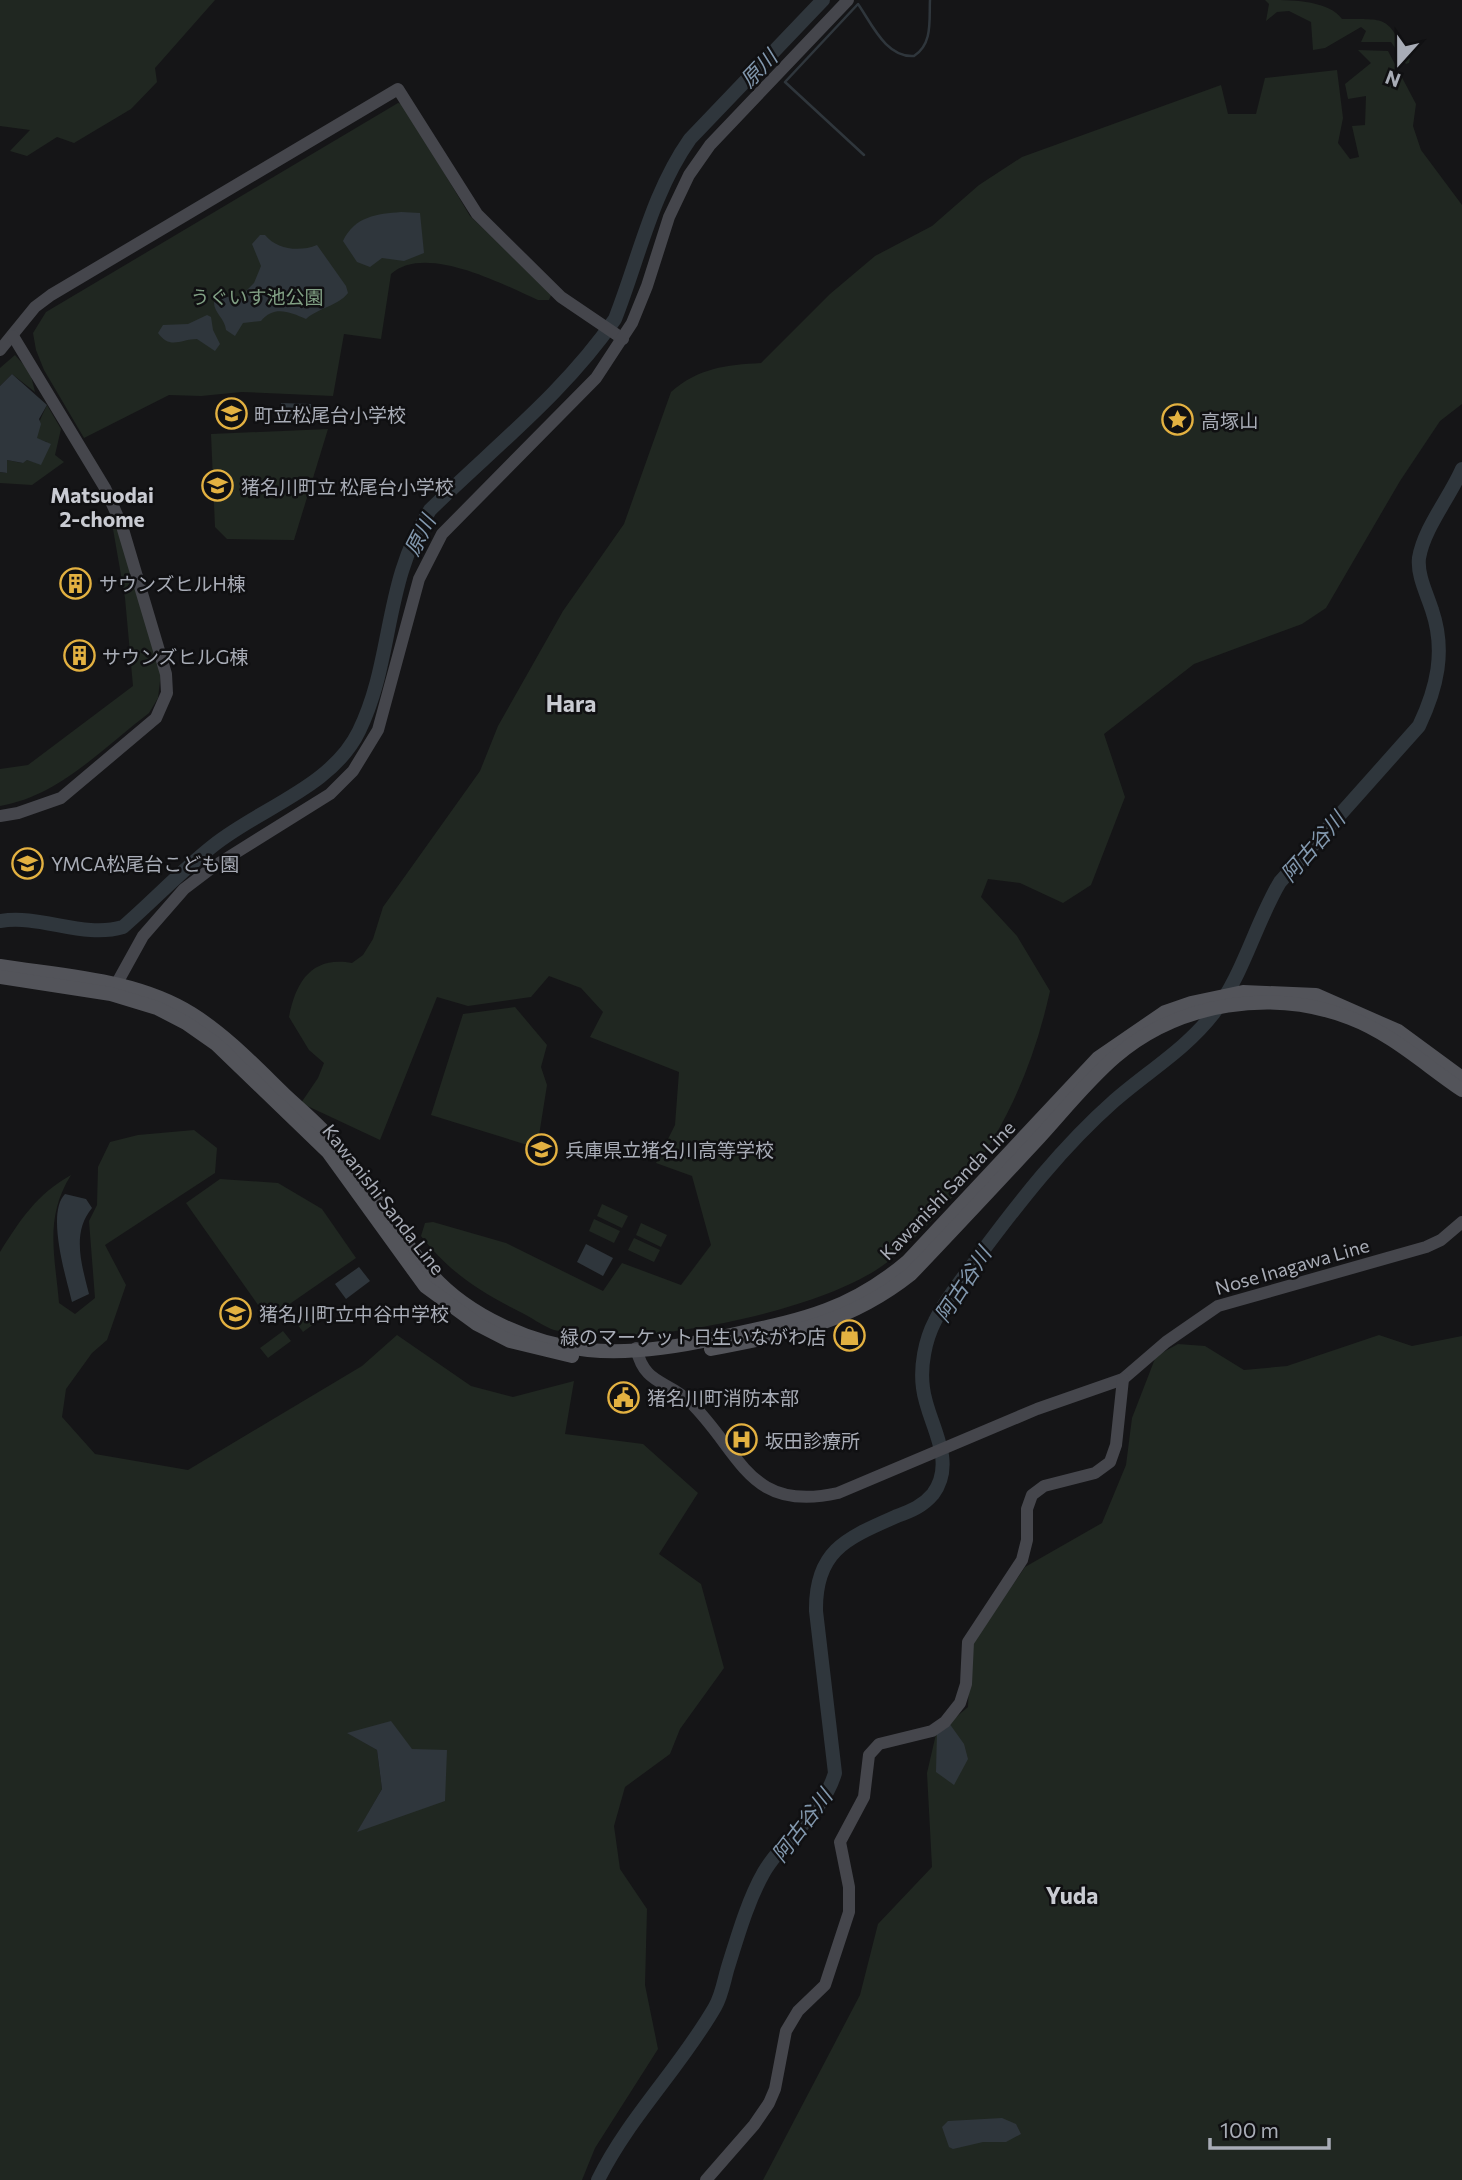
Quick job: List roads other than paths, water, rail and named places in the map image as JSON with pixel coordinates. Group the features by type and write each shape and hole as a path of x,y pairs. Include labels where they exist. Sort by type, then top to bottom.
{"main road":[{"name":"Kawanishi Sanda Line","path":"0,966 114,989 157,1008 216,1044 328,1152 425,1286 477,1324 510,1341 550,1353 587,1358 688,1345 799,1321 840,1307 883,1282 908,1261 1098,1058 1166,1012 1210,998 1316,995 1398,1031 1462,1078"},
{"name":"Kawanishi Sanda Line","path":"0,977 114,989"},
{"name":"Kawanishi Sanda Line","path":"637,1353 692,1353 793,1333 850,1314 885,1294 928,1255 1115,1057 1158,1028 1240,998 1316,1007 1352,1019 1398,1043 1462,1090"}],"street":[{"path":"114,989 143,936 184,889 213,867 330,794 353,771 379,730 414,595 427,561 442,534 583,393 623,339 647,286 669,217 689,175 710,145 848,0"},
{"path":"0,351 35,307 51,295 398,89 477,214 561,297 623,339"},
{"path":"0,816 18,813 61,798 156,718 167,693 166,674 122,526 105,488 13,336"},
{"name":"Nose Inagawa Line","path":"1123,1379 1181,1331 1218,1306 1426,1248 1462,1222"},
{"path":"637,1353 647,1376 681,1394 743,1468 772,1491 796,1498 815,1498 838,1493 1037,1409 1123,1379 1116,1445 1110,1462 1096,1473 1044,1486 1032,1494 1027,1509 1027,1540 1022,1560 968,1642 966,1684 960,1703 946,1722 932,1731 879,1744 869,1755 864,1797 840,1842 849,1904 825,1985 798,2011 786,2031 775,2089 765,2109 706,2180"}],"waterway":[{"name":"原川","path":"0,921 31,921 93,930 123,927 214,845 313,782 347,750 359,731 370,704 404,565 430,510 527,419 595,346 615,319 656,204 690,139 823,0"},
{"path":"864,155 785,82 858,4 888,46 895,52 914,56 927,38 930,0"},
{"name":"阿古谷川","path":"598,2180 624,2135 715,2007 744,1918 764,1872 822,1801 835,1773 816,1611 817,1590 821,1574 837,1549 863,1532 921,1505 933,1494 940,1481 942,1455 922,1380 931,1328 950,1296 994,1235 1059,1156 1114,1101 1179,1049 1213,1014 1233,983 1280,882 1419,726 1431,698 1439,655 1436,625 1421,578 1419,558 1426,535 1462,469"}],"place":[{"name":"町立松尾台小学校","path":"231,414"},
{"name":"高塚山","path":"1178,420"},
{"name":"猪名川町立 松尾台小学校","path":"218,486"},
{"name":"サウンズヒルH棟","path":"76,583"},
{"name":"サウンズヒルG棟","path":"79,656"},
{"name":"YMCA松尾台こども園","path":"28,863"},
{"name":"兵庫県立猪名川高等学校","path":"542,1149"},
{"name":"猪名川町立中谷中学校","path":"236,1313"},
{"name":"緑のマーケット日生いながわ店","path":"849,1336"},
{"name":"猪名川町消防本部","path":"624,1397"},
{"name":"坂田診療所","path":"742,1440"}],"district":[{"name":"Matsuodai 2-chome","path":"102,506"},
{"name":"Hara","path":"571,703"},
{"name":"Yuda","path":"1072,1895"}],"park label":[{"name":"うぐいす池公園","path":"257,296"}]}
